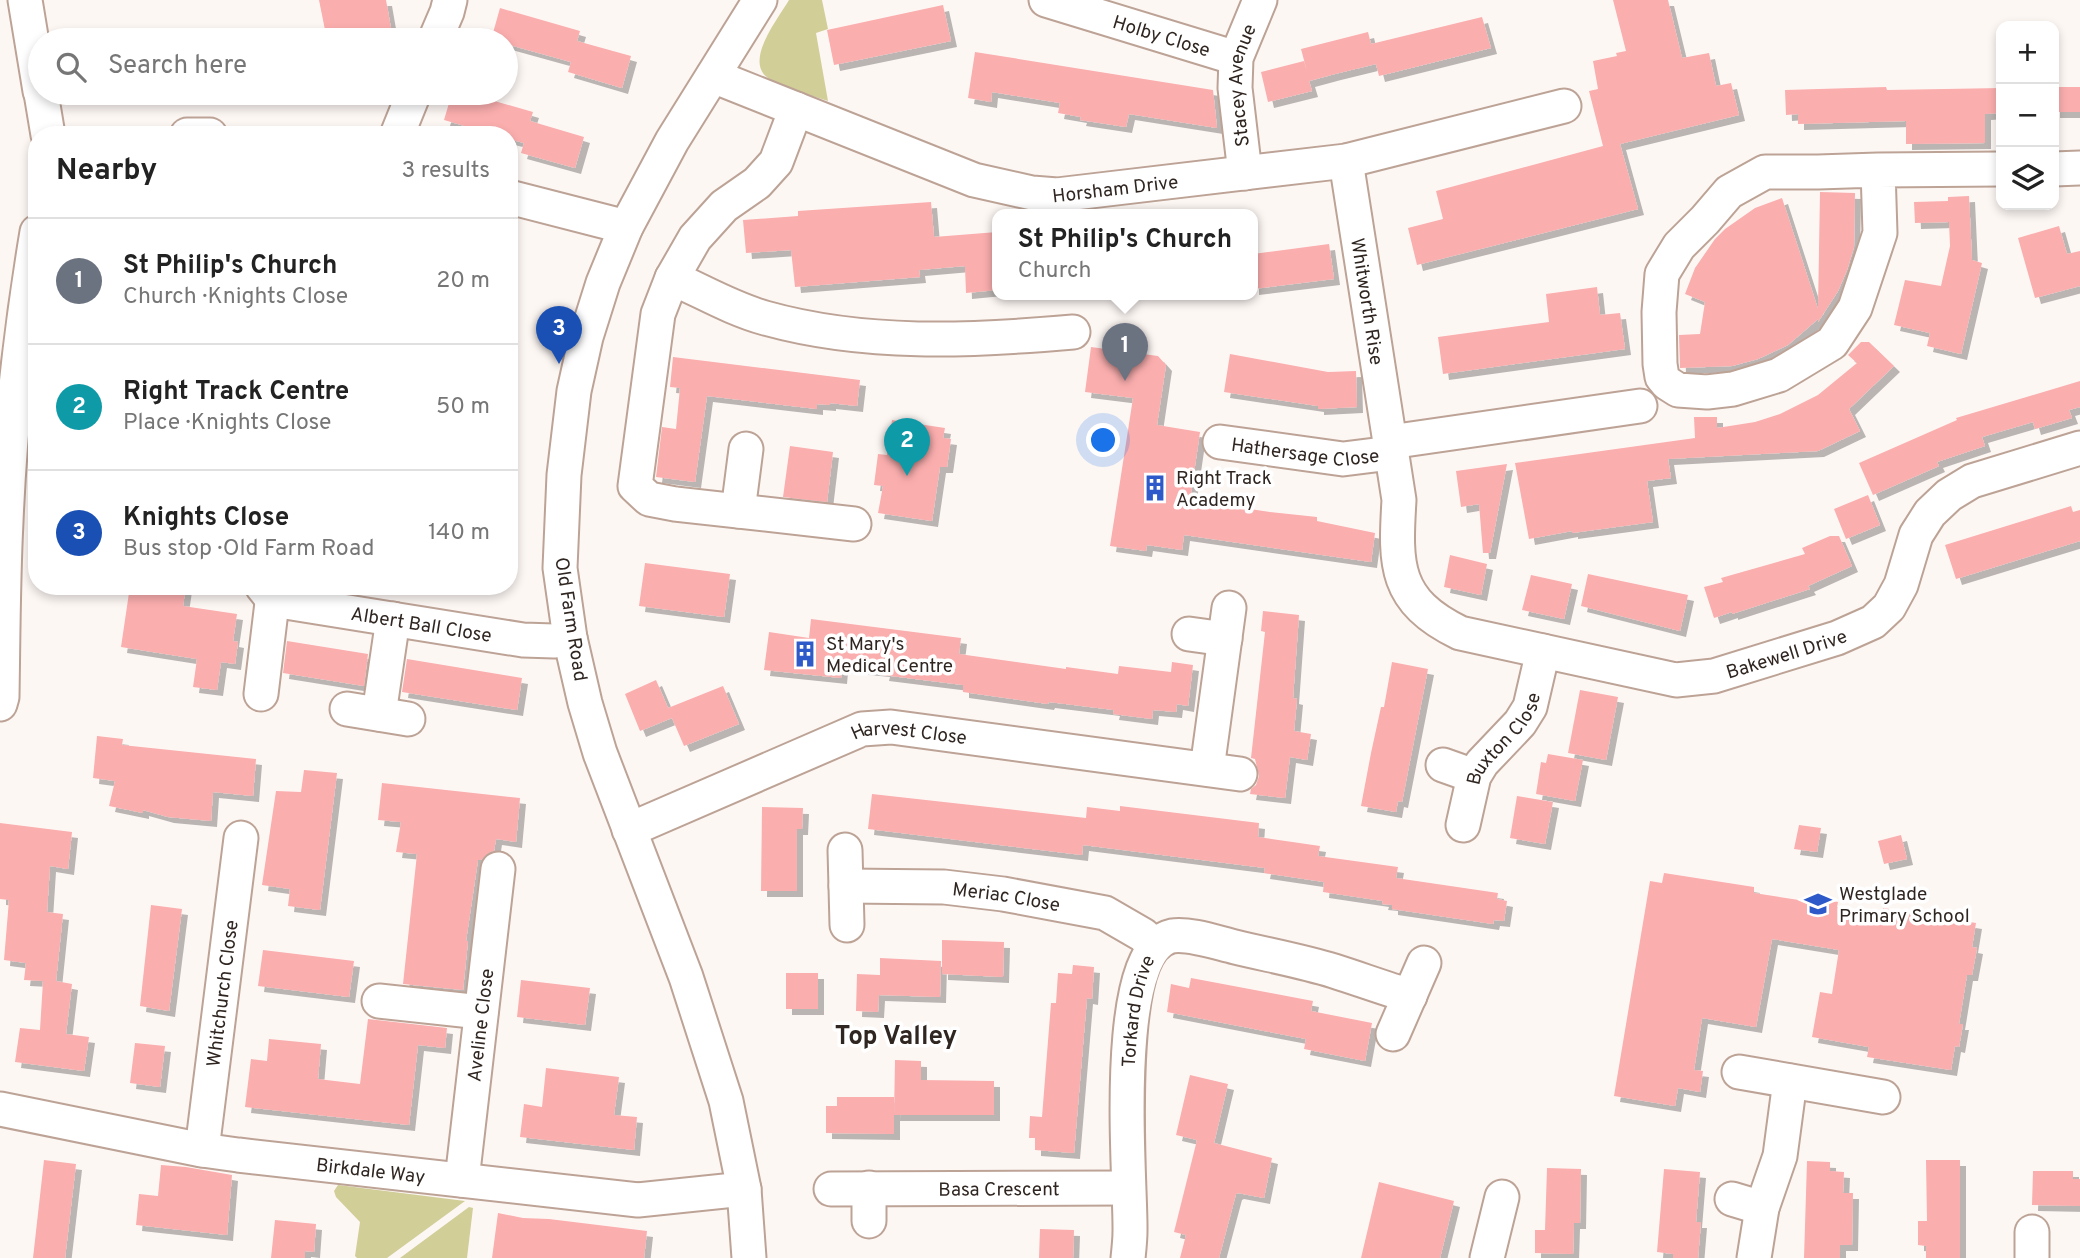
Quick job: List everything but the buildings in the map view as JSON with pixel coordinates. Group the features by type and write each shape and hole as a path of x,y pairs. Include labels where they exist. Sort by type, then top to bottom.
{"street":[{"path":"25,0 30,28"},
{"path":"440,28 450,0"},
{"name":"Old Farm Road","path":"749,1258 744,1189 726,1101 687,977 600,753 570,638 560,568 564,475 574,391 586,337 603,283 626,227 672,141 760,0"},
{"name":"Holby Close","path":"1046,0 1236,58"},
{"name":"Stacey Avenue","path":"1245,173 1234,88 1236,58 1260,0"},
{"name":"Horsham Drive","path":"713,76 974,180 1032,193 1057,195 1346,161 1527,100 1564,106"},
{"path":"42,105 46,126"},
{"path":"401,126 409,105"},
{"path":"796,109 776,162 757,183 724,206 709,222 695,238 672,278 658,314 635,486 649,499 675,504 854,524"},
{"name":"Whitworth Rise","path":"1346,161 1399,500 1396,551 1401,574 1421,608"},
{"path":"2059,169 2080,168"},
{"path":"1878,170 1880,233 1855,308 1832,343 1779,374 1733,389 1707,392 1678,390 1667,383 1662,377 1660,364 1659,312 1662,274 1679,246 1729,192 1765,172 1878,170 1996,169"},
{"path":"518,199 626,227"},
{"path":"0,704 3,522 17,372 12,315 28,262"},
{"path":"672,278 764,318 811,328 886,338 961,340 1073,332"},
{"path":"1390,448 1624,401"},
{"name":"Hathersage Close","path":"1220,442 1343,459 1390,448"},
{"path":"738,511 746,449"},
{"name":"Bakewell Drive","path":"1421,608 1439,623 1460,633 1676,680 1714,676 1837,638 1873,622 1889,607 1901,585 1916,535 1930,513 1949,495 1972,481 2080,449"},
{"name":"Albert Ball Close","path":"263,695 270,595"},
{"name":"Albert Ball Close","path":"288,595 393,619 523,640 554,641 570,638"},
{"path":"346,709 394,717 393,619"},
{"path":"1189,634 1227,623 1207,769"},
{"name":"Buxton Close","path":"1463,825 1474,776 1482,763 1520,723 1530,707 1543,651"},
{"name":"Harvest Close","path":"629,830 862,729 891,727 1240,774"},
{"path":"1443,765 1474,776"},
{"name":"Whitchurch Close","path":"202,1150 241,838"},
{"path":"845,850 847,925"},
{"name":"Aveline Close","path":"462,1180 498,869"},
{"name":"Meriac Close","path":"846,886 944,887 1003,894 1105,913 1143,935 1154,946"},
{"name":"Torkard Drive","path":"1128,1258 1130,1231 1126,1077 1138,988 1154,946 1172,936 1196,938 1331,970 1410,996"},
{"path":"1393,1034 1424,963"},
{"path":"379,1001 481,1013"},
{"path":"1739,1072 1883,1097"},
{"path":"1754,1258 1747,1204 1780,1156 1790,1081"},
{"name":"Birkdale Way","path":"0,1109 202,1150 638,1200 744,1189"},
{"path":"869,1188 869,1222"},
{"name":"Basa Crescent","path":"831,1189 1128,1188"},
{"path":"1487,1258 1502,1197"}],"shaded area":[{"path":"789,0 822,0 828,29 816,33 828,101 785,87 763,73 760,63 765,41"},
{"path":"338,1185 465,1201 387,1258 357,1258 355,1256 360,1222 336,1197 334,1191"},
{"path":"469,1207 473,1208 467,1258 400,1258"}],"place":[{"name":"Knights Close","path":"559,364"},
{"name":"St Philip's Church","path":"1125,381"},
{"name":"Right Track Centre","path":"907,476"},
{"name":"Right Track Academy","path":"1155,488"},
{"name":"St Mary's Medical Centre","path":"805,654"},
{"name":"Westglade Primary School","path":"1818,904"}],"district":[{"name":"Top Valley","path":"896,1035"}]}
